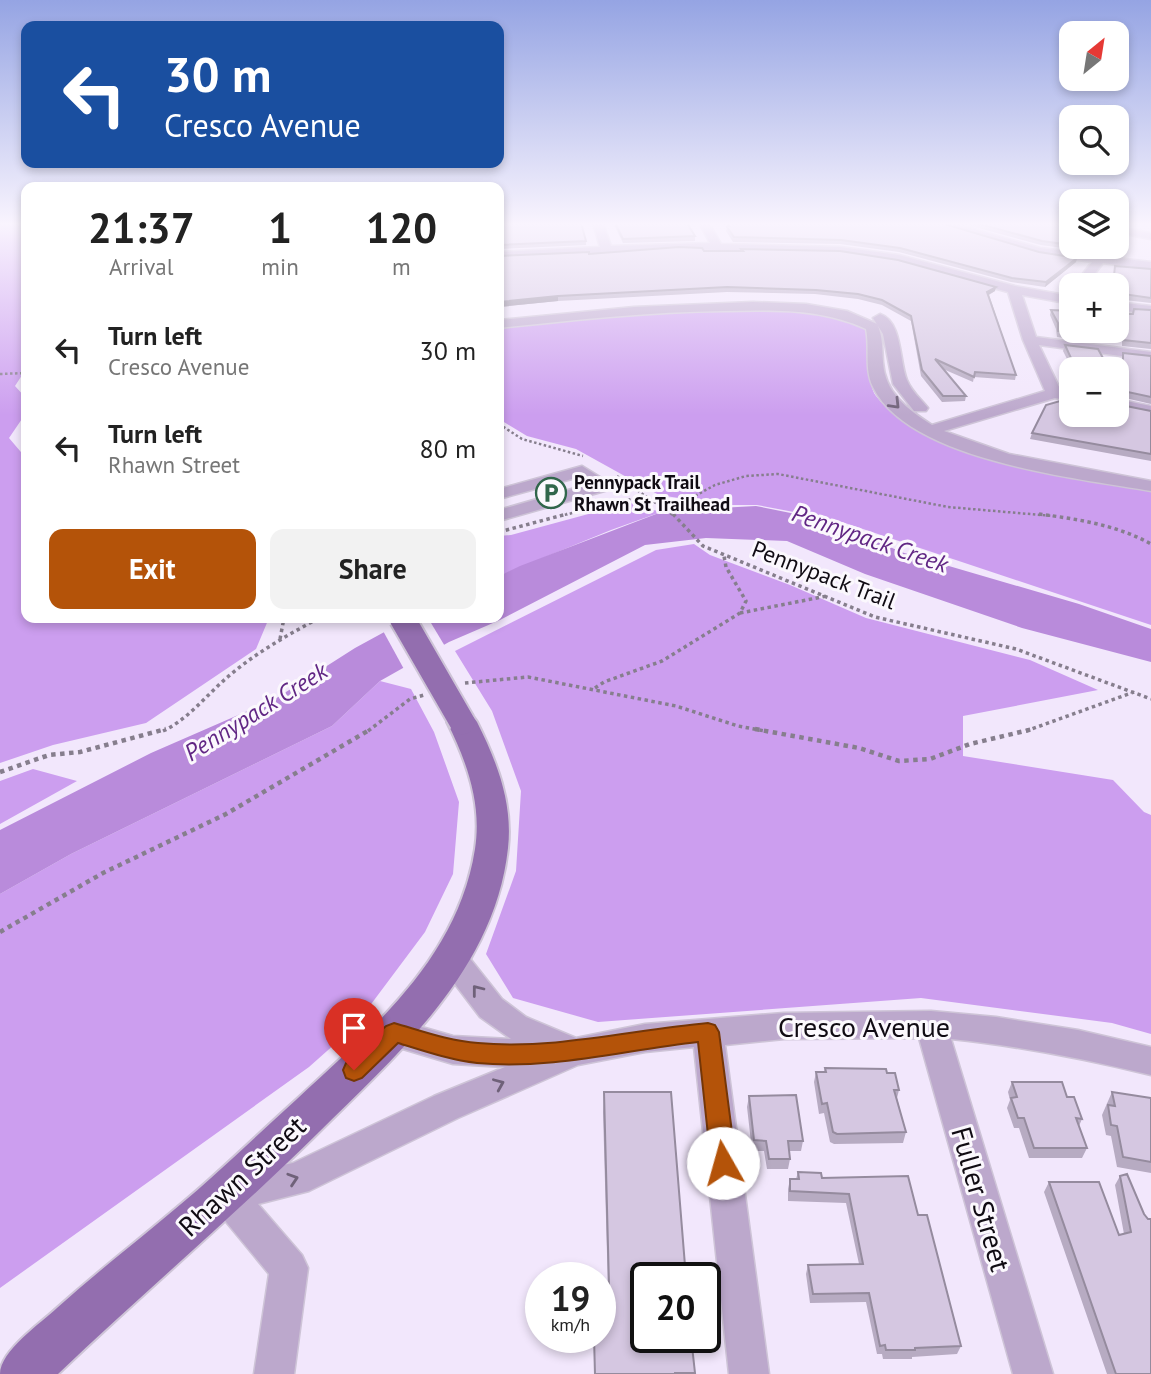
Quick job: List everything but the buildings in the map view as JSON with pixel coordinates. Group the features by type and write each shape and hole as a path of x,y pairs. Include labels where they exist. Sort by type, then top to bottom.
{"main road":[{"name":"Rhawn Street","path":"22,1374 93,1308 226,1194 394,1033 453,959 471,922 486,874 493,819 487,780 474,744 404,623"}],"street":[{"path":"1003,287 1059,297"},
{"path":"1014,290 1030,341 1054,393"},
{"path":"504,320 564,312 686,307 829,307 868,312 884,321 889,330 896,377 905,395 918,407 972,437 1002,447 1151,478"},
{"path":"829,307 860,318 872,327 877,375 882,389 896,406 931,430 979,450 1015,460 1151,486"},
{"path":"1129,307 1151,310"},
{"path":"1030,341 1151,356"},
{"path":"931,430 1054,393 1059,394"},
{"path":"1129,407 1151,411"},
{"path":"504,493 582,471 602,486 504,515"},
{"path":"453,959 491,1008 515,1026 575,1052"},
{"name":"Cresco Avenue","path":"394,1033 453,1049 480,1053 575,1052 645,1038 708,1032 835,1024 930,1024 1009,1032 1151,1061"},
{"name":"Fuller Street","path":"930,1024 1033,1374"},
{"path":"708,1032 750,1374"},
{"name":"Cresco Avenue","path":"226,1194 296,1179 446,1107 575,1052"},
{"path":"226,1194 289,1268 274,1374"}],"path":[{"path":"0,374 21,373"},
{"path":"669,510 715,485 746,476 778,474 948,507 1006,510 1071,518 1133,534 1151,544"},
{"path":"631,499 639,489"},
{"name":"Pennypack Trail","path":"504,531 631,499 660,503 703,546 723,555 884,619 1016,649 1151,699"},
{"path":"723,555 726,567 746,601 740,613"},
{"path":"595,688 604,682 662,661 740,613 827,596"},
{"path":"280,639 283,623"},
{"path":"0,772 49,755 80,752 158,733 174,725 232,673 280,639 310,623"},
{"path":"461,684 528,677 595,688 676,706 748,728 859,748 899,761 930,759 970,744 1034,729 1134,692"},
{"path":"0,932 103,873 226,814 349,743 387,719 410,699 436,692"}],"shaded area":[{"path":"0,287 21,287 21,377 15,386 21,393 21,420 9,438 21,452 21,623 267,623 256,649 146,723 53,745 0,763"},
{"path":"728,308 823,311 866,328 873,390 897,416 927,433 1003,459 1151,490 1151,625 836,520 757,505 724,505 659,495 576,449 527,436 504,422 504,326 556,319"},
{"path":"629,503 664,511 504,574 504,536"},
{"path":"694,544 710,555 790,585 866,618 1030,660 1098,690 963,716 963,756 1113,780 1144,812 1151,815 1151,1034 1112,1023 921,998 598,1022 513,998 486,954 516,871 521,791 492,711 455,651 656,550"},
{"path":"380,681 411,689 434,732 459,802 453,874 425,932 354,1027 309,1067 0,1288 0,894 71,854 332,726"},
{"path":"33,769 77,781 0,824 0,781"}],"water":[{"name":"Pennypack Creek","path":"756,506 835,522 901,552 1079,604 1151,629 1151,662 1022,628 865,574 787,541 706,538 645,545 504,618 504,574 664,511"},
{"name":"Pennypack Creek","path":"401,623 493,623 449,642 380,681 332,726 71,854 0,894 0,830 151,753 275,699 355,648"}],"pier":[{"path":"393,623 431,623 446,648 405,671 382,629"}],"place":[{"name":"Pennypack Trail Rhawn St Trailhead","path":"551,493"}],"route":[{"path":"354,1070 394,1033 453,1049 480,1053 575,1052 645,1038 708,1032 723,1163"}]}
